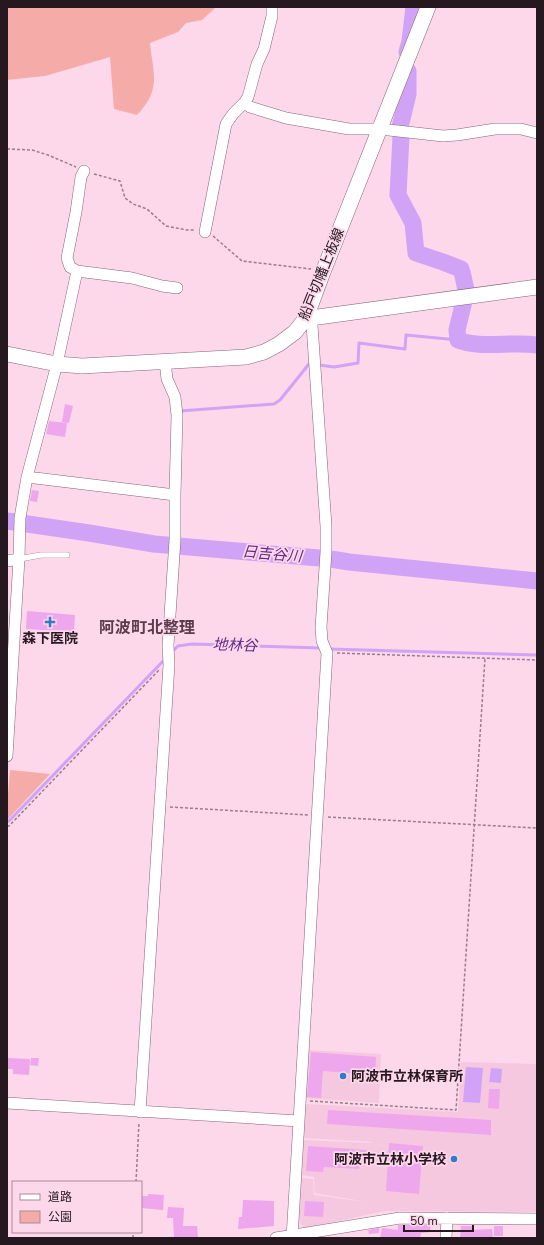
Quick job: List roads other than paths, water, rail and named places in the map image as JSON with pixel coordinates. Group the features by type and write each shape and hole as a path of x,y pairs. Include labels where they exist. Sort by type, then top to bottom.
{"main road":[{"name":"船戸切幡上板線","path":"7,354 57,364 82,366 246,356 264,352 279,344 295,332 306,318 428,7"},
{"path":"306,318 537,287"}],"street":[{"path":"205,232 226,124 248,97 257,64 264,50 272,16 272,7"},
{"path":"244,103 250,107 286,118 349,129 380,129 443,136 495,129 521,129 537,133"},
{"path":"84,171 81,177 67,258 70,267 76,271 132,278 162,286 177,288"},
{"path":"7,756 19,559 19,522 27,477 57,364 76,271"},
{"path":"292,1237 317,816 325,650 322,640 321,626 326,558 326,526 312,325 306,318"},
{"path":"140,1112 175,545 177,415 175,397 167,379 165,361"},
{"path":"27,477 175,495"},
{"path":"7,561 19,559"},
{"path":"7,1104 299,1121"},
{"path":"276,1238 292,1237 400,1218 537,1219"},
{"path":"446,1238 447,1218"}],"lane":[{"path":"19,559 41,555 67,555"}],"waterway":[{"path":"407,52 410,41 414,7"},
{"path":"400,127 408,94 408,71"},
{"path":"401,136 398,195 413,223 416,253 461,269 466,290"},
{"path":"464,301 457,330 458,340 476,344 537,345"},
{"path":"319,365 334,367 358,363 359,343 405,349 406,335 458,340"},
{"path":"180,411 274,404 280,400 309,364 312,364"},
{"name":"日吉谷川","path":"7,521 154,544 331,559 537,581"},
{"name":"地林谷","path":"172,652 178,646 192,644 321,648"},
{"name":"地林谷","path":"329,649 537,655"},
{"name":"地林谷","path":"7,821 9,821 166,658"}],"place":[{"name":"森下医院","path":"50,622"},
{"name":"阿波市立林保育所","path":"343,1076"},
{"name":"阿波市立林小学校","path":"454,1159"}],"district":[{"name":"阿波町北整理","path":"147,627"}]}
